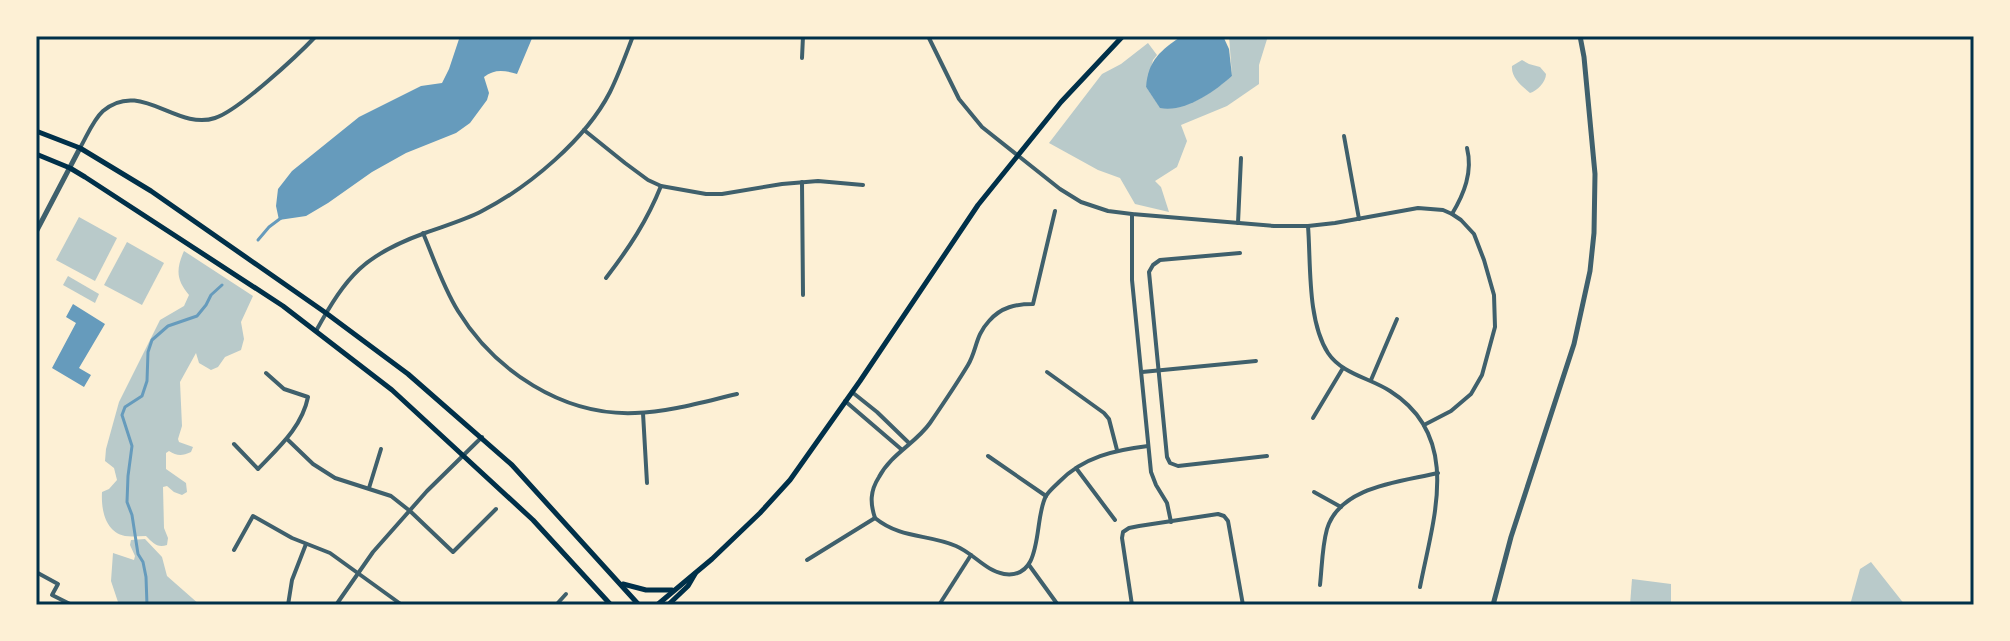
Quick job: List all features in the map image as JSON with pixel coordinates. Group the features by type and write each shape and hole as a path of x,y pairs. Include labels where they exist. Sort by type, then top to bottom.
{"main road":[{"path":"657,605 760,513 790,480 978,205 1061,102 1123,36"},
{"path":"36,131 80,148 151,191 408,374 512,465 639,605"},
{"path":"36,154 70,168 173,233 283,306 392,390 533,520 608,605"},
{"path":"671,604 688,586 695,573"},
{"path":"620,582 646,590 673,590"}],"street":[{"path":"36,232 103,111 126,100 139,100 190,119 214,119 242,101 316,36"},
{"path":"316,331 347,280 368,260 392,245 481,212 514,193 543,170 584,130 610,94 633,36"},
{"path":"802,58 803,36"},
{"path":"928,36 959,99 982,127 1081,202 1108,211 1132,214 1308,226 1411,208 1430,208 1452,214 1469,227 1478,241 1494,295 1495,327 1482,375 1471,394 1451,411 1424,425"},
{"path":"1493,605 1511,537 1574,344 1590,271 1595,174 1580,36"},
{"path":"584,130 648,180 661,186 722,194 802,182 863,185"},
{"path":"1344,136 1359,219"},
{"path":"1452,214 1467,183 1467,148"},
{"path":"1238,223 1241,158"},
{"path":"802,182 803,295"},
{"path":"606,278 633,244 661,186"},
{"path":"1055,211 1033,304 1009,307 989,321 975,342 970,362 929,425 880,474 874,487 872,507 875,518 896,531 960,547 1001,574 1019,571 1029,565 1035,551 1040,513 1046,496 1061,480 1097,457 1117,450 1148,446"},
{"path":"1132,214 1132,280 1148,446 1153,480 1167,503 1171,522"},
{"path":"1308,226 1316,323 1329,354 1343,368 1371,380 1405,402 1424,425 1433,443 1438,496 1420,587"},
{"path":"423,233 459,313 487,350 529,383 572,404 606,411 643,413 737,394"},
{"path":"1240,253 1160,260 1149,272 1167,457 1170,463 1178,466 1267,456"},
{"path":"1371,380 1397,319"},
{"path":"1142,372 1256,361"},
{"path":"1313,418 1343,368"},
{"path":"1047,372 1104,413 1109,419 1117,450"},
{"path":"234,444 258,469 287,439 305,411 308,397 284,389 266,373"},
{"path":"852,392 909,443"},
{"path":"845,401 902,449"},
{"path":"643,413 647,483"},
{"path":"336,605 373,552 427,491 482,437"},
{"path":"287,439 326,473 391,496 453,552 496,509"},
{"path":"369,488 381,449"},
{"path":"988,456 1046,496"},
{"path":"1076,468 1115,520"},
{"path":"1320,585 1327,530 1341,507 1365,491 1438,473"},
{"path":"1314,492 1341,507"},
{"path":"1132,605 1123,532 1129,528 1218,514 1228,521 1243,605"},
{"path":"234,550 253,516 292,538 330,553 402,605"},
{"path":"807,560 875,518"},
{"path":"288,605 292,580 306,544"},
{"path":"939,605 971,555"},
{"path":"1029,565 1058,605"},
{"path":"36,572 58,584 52,595 72,605"},
{"path":"556,605 566,594"}],"shaded area":[{"path":"1229,36 1268,36 1259,65 1259,84 1227,106 1181,125 1187,141 1177,167 1155,181 1161,187 1169,212 1135,204 1120,178 1098,170 1049,143 1102,74 1148,43 1157,55 1146,87 1160,107 1179,107 1208,94 1232,76"},
{"path":"1522,60 1540,67 1546,74 1541,86 1530,93 1512,70 1512,66"},
{"path":"79,217 117,238 95,281 56,260"},
{"path":"127,242 164,263 142,305 104,285"},
{"path":"184,251 253,296 241,322 244,339 241,350 225,357 218,367 211,370 199,363 196,353 180,382 182,426 178,439 193,447 191,452 185,454 166,453 166,469 186,483 187,492 182,495 167,486 163,487 164,528 168,538 167,545 160,546 146,536 125,536 113,530 104,512 102,492 117,480 114,468 105,461 119,402 160,320 184,306 189,295 179,274"},
{"path":"68,276 99,294 95,303 63,285"},
{"path":"145,539 162,557 167,576 200,605 119,605 111,581 113,553 134,560 131,540"},
{"path":"1871,562 1905,605 1850,605 1860,569"},
{"path":"1632,579 1671,584 1671,605 1630,605"}],"water":[{"path":"460,36 533,36 517,74 499,71 484,77 489,93 487,100 470,123 456,133 406,153 372,172 306,216 279,220 276,206 278,189 292,171 359,117 421,86 442,83"},
{"path":"1182,36 1223,36 1229,49 1232,76 1189,104 1160,108 1146,87 1147,78 1162,51"},
{"path":"73,304 105,324 79,368 91,375 84,387 52,368 76,323 66,317"}],"waterway":[{"path":"258,240 281,218"},
{"path":"147,605 146,577 127,502 132,446 122,415 125,407 142,396 152,340 168,326 197,316 222,285"}]}
